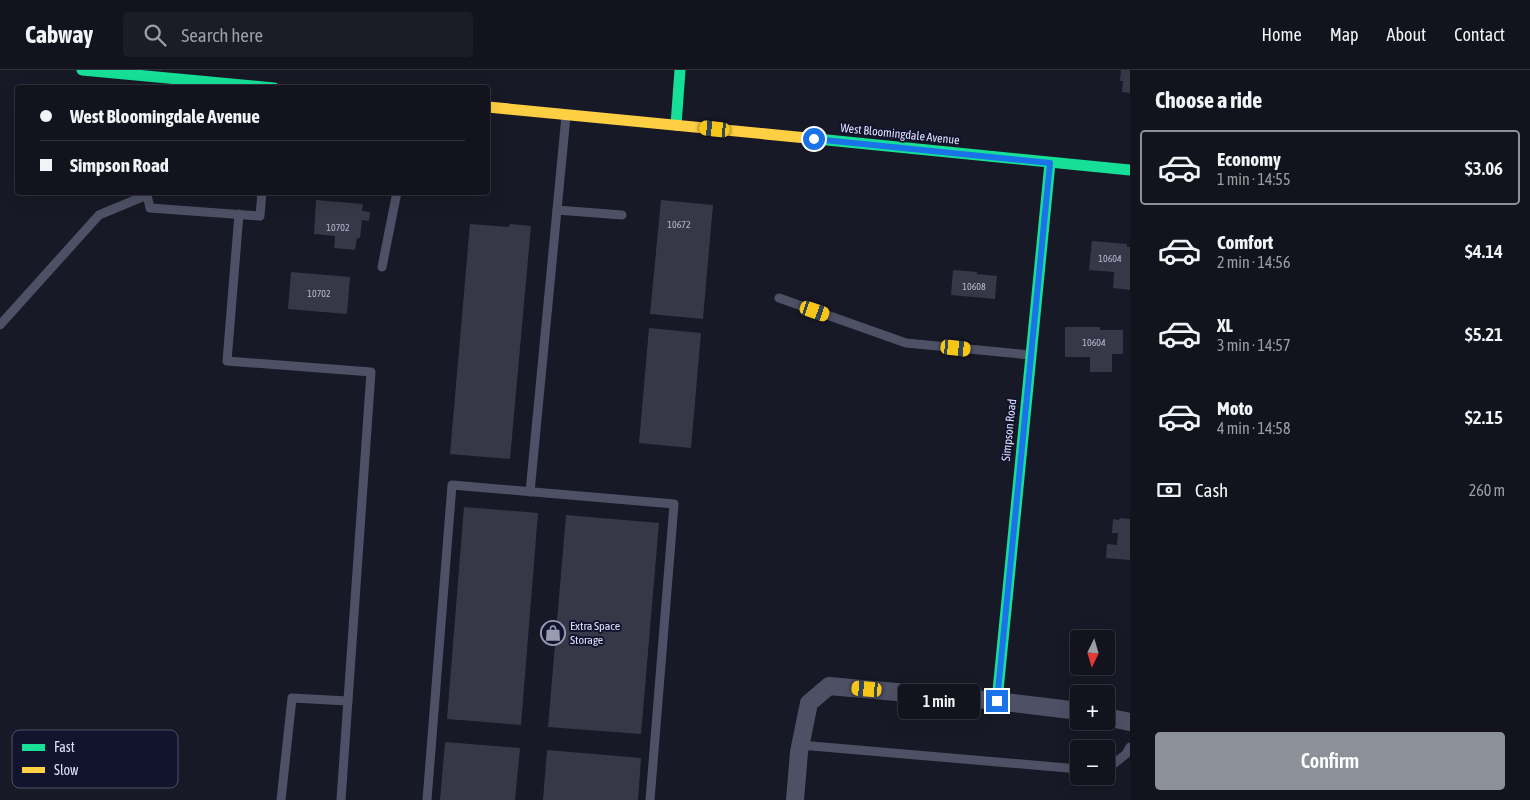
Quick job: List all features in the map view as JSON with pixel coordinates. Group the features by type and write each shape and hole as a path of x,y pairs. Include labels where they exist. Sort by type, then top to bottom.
{"main road":[{"path":"82,70 158,82 216,85"},
{"path":"676,125 680,70"},
{"name":"West Bloomingdale Avenue","path":"490,107 1130,170"},
{"name":"Simpson Road","path":"997,701 1050,163"}],"street":[{"path":"795,800 800,745 809,703 830,686 1070,709"},
{"path":"1115,719 1130,722"}],"lane":[{"path":"530,492 566,114"},
{"path":"0,325 99,215 145,195"},
{"path":"147,195 150,208 260,216 262,195"},
{"path":"382,268 396,195"},
{"path":"557,210 622,215"},
{"path":"239,214 227,361 371,372 342,800"},
{"path":"779,298 906,342 1030,355"},
{"path":"426,800 452,485 674,504 650,800"},
{"path":"282,800 292,698 348,701"},
{"path":"800,745 1070,768"},
{"path":"1115,763 1126,754 1130,746"}],"building":[{"path":"1121,70 1130,70 1130,93 1122,92"},
{"path":"316,200 363,204 362,211 370,212 369,221 362,220 360,238 357,238 355,250 334,248 335,236 314,234"},
{"path":"661,200 713,205 703,319 650,314"},
{"path":"470,224 509,227 510,224 531,226 510,459 450,454"},
{"path":"1092,241 1127,244 1127,247 1130,247 1130,290 1113,288 1114,272 1089,270"},
{"path":"953,270 997,276 995,299 951,295"},
{"path":"291,272 350,277 347,314 288,309"},
{"path":"1065,327 1100,327 1100,330 1123,330 1123,354 1112,354 1112,372 1090,372 1090,357 1065,357"},
{"path":"649,328 701,333 691,448 639,443"},
{"path":"464,507 538,513 521,725 447,719"},
{"path":"566,515 659,523 641,734 548,727"},
{"path":"1120,518 1130,519 1130,560 1106,558 1107,544 1117,545 1118,533 1112,533 1113,519 1119,520"},
{"path":"445,742 520,748 515,800 440,800"},
{"path":"547,750 641,758 638,800 543,800"}],"traffic: fast":[{"path":"82,70 242,85"},
{"path":"676,125 680,70"},
{"path":"817,139 1130,170"},
{"path":"997,701 1050,163"}],"traffic: slow":[{"path":"490,107 817,139"}],"place":[{"name":"Extra Space Storage","path":"553,633"}],"route":[{"path":"814,139 1050,163 997,701"}]}
